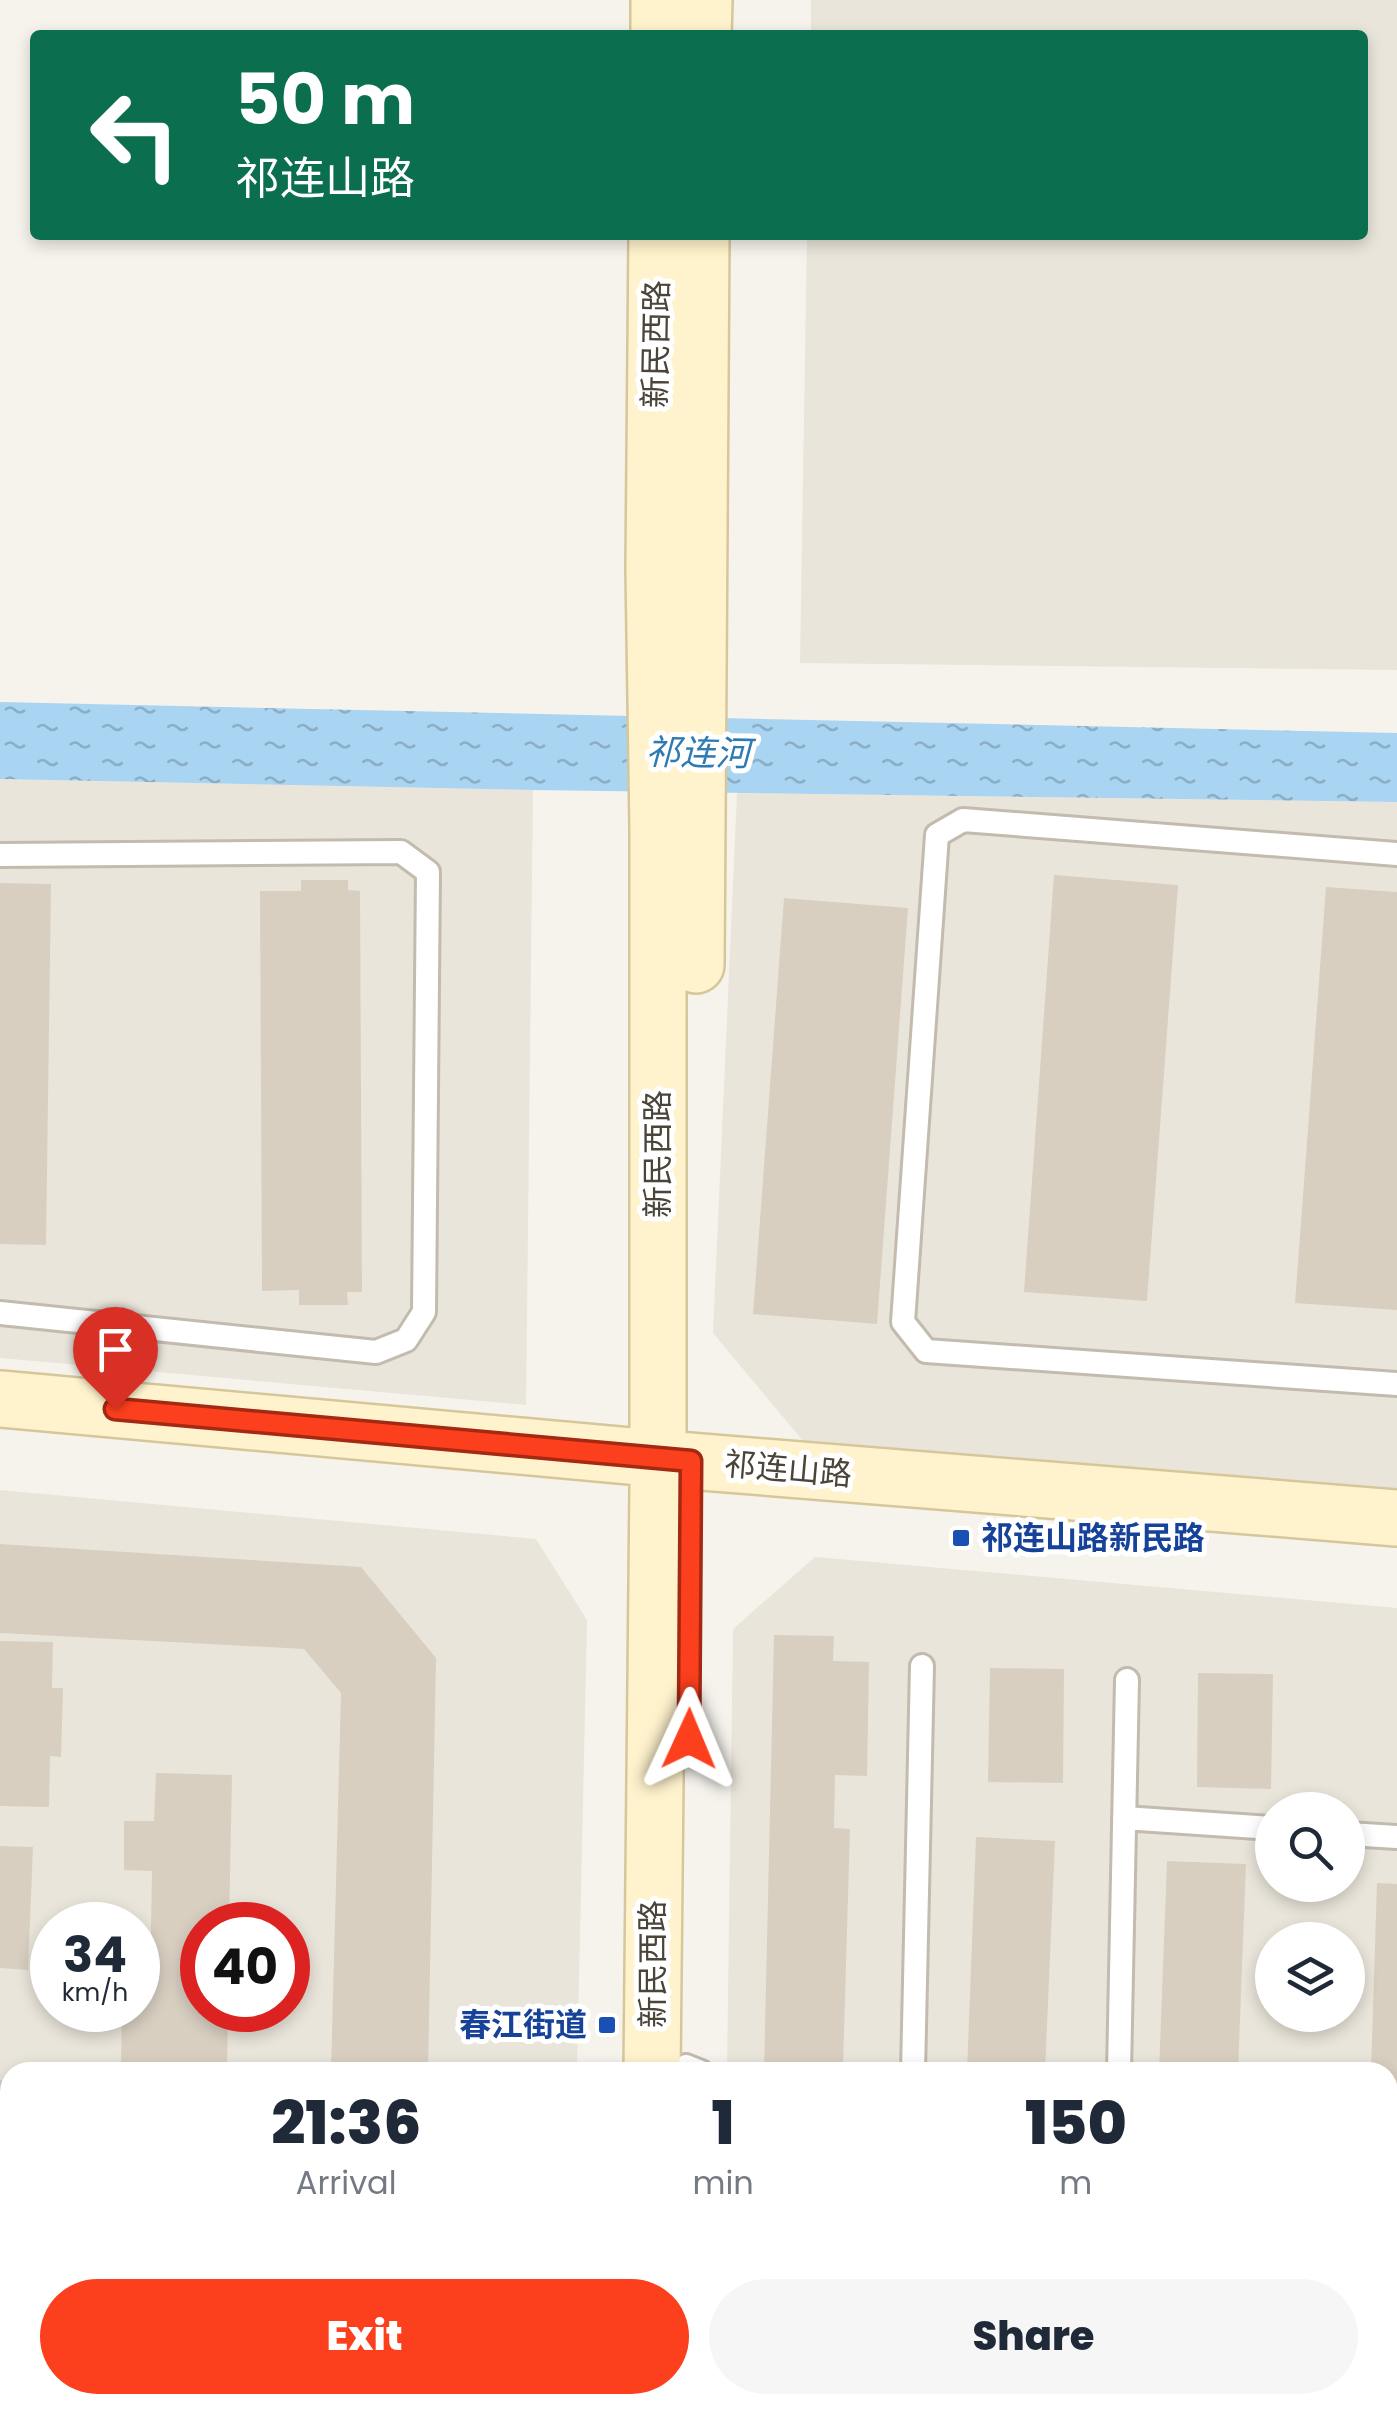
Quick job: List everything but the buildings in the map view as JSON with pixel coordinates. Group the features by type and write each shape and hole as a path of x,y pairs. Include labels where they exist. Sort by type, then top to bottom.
{"street":[{"path":"659,30 660,0"},
{"path":"703,30 704,0"},
{"name":"新民西路","path":"657,240 675,673 674,1473 681,2062"},
{"name":"新民西路","path":"675,673 701,240"},
{"name":"祁连山路","path":"0,1398 674,1473 1397,1547"},
{"name":"祁连山路","path":"0,1428 1397,1518"}],"lane":[{"path":"1397,854 962,820 937,835 903,1322 926,1351 1397,1384"},
{"path":"0,854 401,852 428,872 424,1312 406,1340 376,1352 0,1313"},
{"path":"913,2062 922,1666"},
{"path":"1118,2062 1127,1680"},
{"path":"1124,1818 1255,1827"},
{"path":"1365,1835 1397,1837"}],"shaded area":[{"path":"811,0 1397,0 1397,670 800,663 807,240 1368,240 1368,30 811,30"},
{"path":"0,779 533,790 526,1405 0,1358"},
{"path":"737,793 1397,802 1397,1497 808,1447 713,1333"},
{"path":"0,1490 536,1539 587,1620 577,2062 0,2062"},
{"path":"815,1557 1397,1608 1397,2062 727,2062 733,1629"}],"water":[{"name":"祁连河","path":"0,702 1397,733 1397,802 0,779"}],"place":[{"name":"祁连山路新民路","path":"961,1538"},
{"name":"春江街道","path":"607,2025"}],"route":[{"path":"115,1409 691,1461 689,1739"}]}
